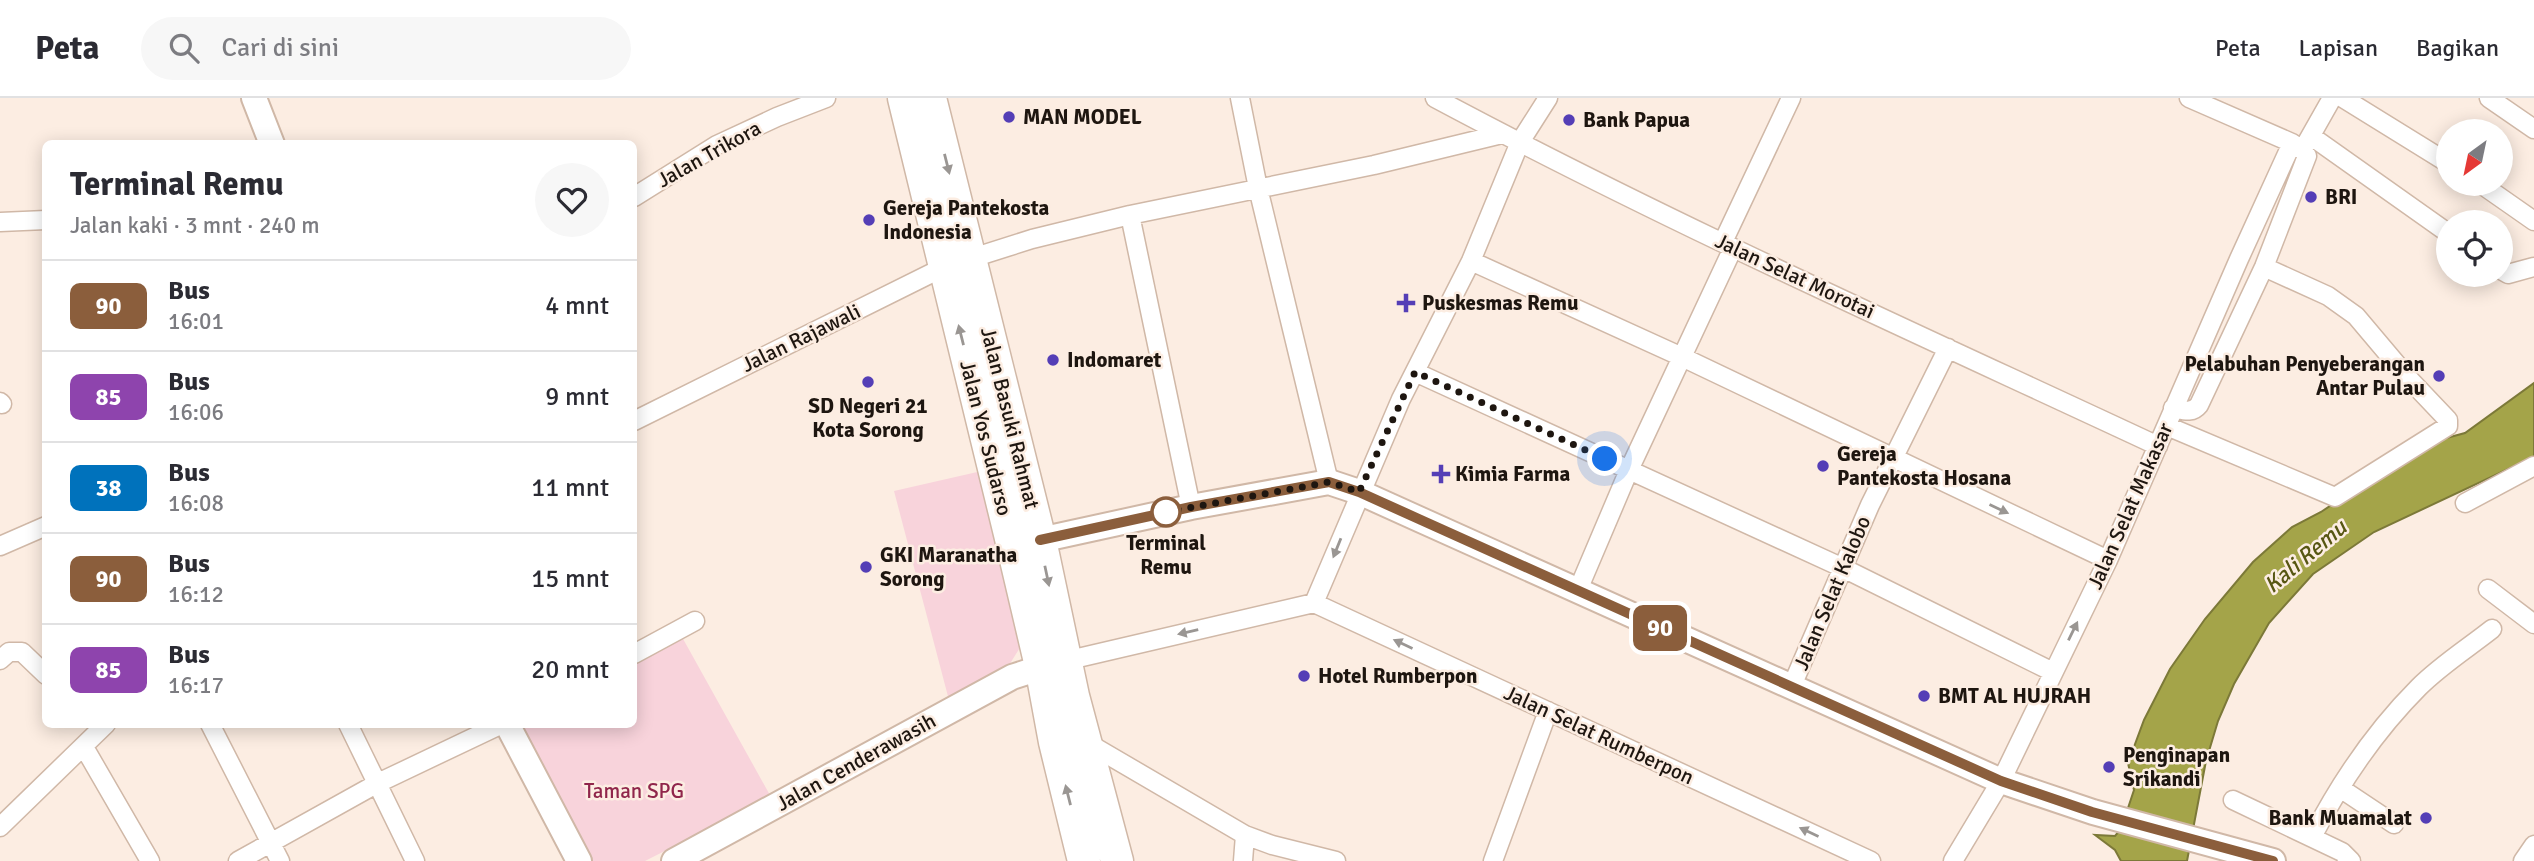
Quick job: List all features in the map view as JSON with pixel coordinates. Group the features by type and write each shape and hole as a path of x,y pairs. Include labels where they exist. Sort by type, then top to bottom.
{"highway":[{"name":"Jalan Yos Sudarso","path":"904,98 926,180 957,262 1053,663 1055,742 1084,861"},
{"name":"Jalan Basuki Rahmat","path":"930,98 957,262 1040,540 1053,663 1086,742 1117,861"}],"main road":[{"path":"254,98 270,140"},
{"path":"1040,540 1191,507 1329,482 1359,492 2001,781 2092,812 2273,861"},
{"name":"Jalan Cenderawasih","path":"674,861 1012,677 1053,663"},
{"path":"509,728 579,861"}],"street":[{"name":"Jalan Trikora","path":"637,195 717,145 826,98"},
{"path":"1240,98 1258,188 1329,482"},
{"name":"Jalan Selat Morotai","path":"1435,98 1502,134 1728,245 2158,446"},
{"path":"1053,663 1314,603 1359,492 1471,261 1520,142 1548,98"},
{"path":"1578,590 1629,470 1682,357 1791,98"},
{"path":"2189,98 2302,143 2436,226"},
{"path":"2302,143 2332,98"},
{"path":"2343,98 2436,156"},
{"path":"2489,98 2534,129"},
{"name":"Jalan Rajawali","path":"637,420 957,262 1032,239 1130,215 1374,165 1502,134"},
{"path":"2174,408 2188,411 2199,405 2264,267 2306,161 2302,143"},
{"name":"Jalan Selat Makasar","path":"1953,861 2001,781 2108,560 2174,408 2302,143"},
{"path":"2498,196 2534,221"},
{"path":"1130,215 1191,507"},
{"path":"0,222 42,220"},
{"path":"1471,261 1682,357 2108,560"},
{"path":"2167,426 2335,497 2448,426 2448,420 2356,316 2328,296 2264,267"},
{"path":"2513,274 2534,267"},
{"name":"Jalan Selat Kalobo","path":"1791,688 1841,567 1948,348"},
{"path":"1415,372 1841,567 2053,672"},
{"path":"2465,503 2534,466"},
{"path":"0,546 42,528"},
{"path":"2488,589 2534,624"},
{"name":"Jalan Selat Rumberpon","path":"1314,603 1871,861"},
{"path":"637,652 695,621"},
{"path":"2312,837 2340,788 2380,733 2420,686 2492,629"},
{"path":"0,660 9,652 22,652 42,671"},
{"path":"1493,861 1548,711"},
{"path":"212,728 280,861"},
{"path":"350,728 415,861"},
{"path":"238,861 378,783 494,728"},
{"path":"0,827 92,733 150,861"},
{"path":"1086,742 1245,835 1272,845 1336,861"},
{"path":"2340,788 2394,824"},
{"path":"2233,800 2342,852 2351,861"},
{"path":"1244,861 1245,835"},
{"path":"2523,861 2534,845"}],"green space":[{"path":"986,470 1026,638 1001,678 950,704 894,491"},
{"name":"Taman SPG","path":"682,637 771,797 645,861 592,861 521,728 637,728 637,661"}],"water":[{"name":"Kali Remu","path":"2534,383 2534,457 2374,532 2313,574 2269,623 2234,684 2218,721 2206,761 2187,861 2121,861 2115,850 2095,835 2115,836 2121,829 2134,790 2128,763 2144,720 2170,669 2205,619 2253,562 2292,527 2439,440 2465,433"}],"bus line":[{"name":"90","path":"1040,540 1191,507 1329,482 1359,492 2001,781 2092,812 2273,861"}],"place":[{"name":"MAN MODEL","path":"1009,117"},
{"name":"Bank Papua","path":"1569,120"},
{"name":"BRI","path":"2311,197"},
{"name":"Gereja Pantekosta Indonesia","path":"869,220"},
{"name":"Puskesmas Remu","path":"1406,303"},
{"name":"Indomaret","path":"1053,360"},
{"name":"Pelabuhan Penyeberangan Antar Pulau","path":"2439,376"},
{"name":"SD Negeri 21 Kota Sorong","path":"868,382"},
{"name":"Gereja Pantekosta Hosana","path":"1823,466"},
{"name":"Kimia Farma","path":"1441,474"},
{"name":"Terminal Remu","path":"1166,512"},
{"name":"GKI Maranatha Sorong","path":"866,567"},
{"name":"Hotel Rumberpon","path":"1304,676"},
{"name":"BMT AL HUJRAH","path":"1924,696"},
{"name":"Penginapan Srikandi","path":"2109,767"},
{"name":"Bank Muamalat","path":"2426,818"}],"route":[{"path":"1166,512 1329,482 1359,492 1415,372 1605,459"}]}
